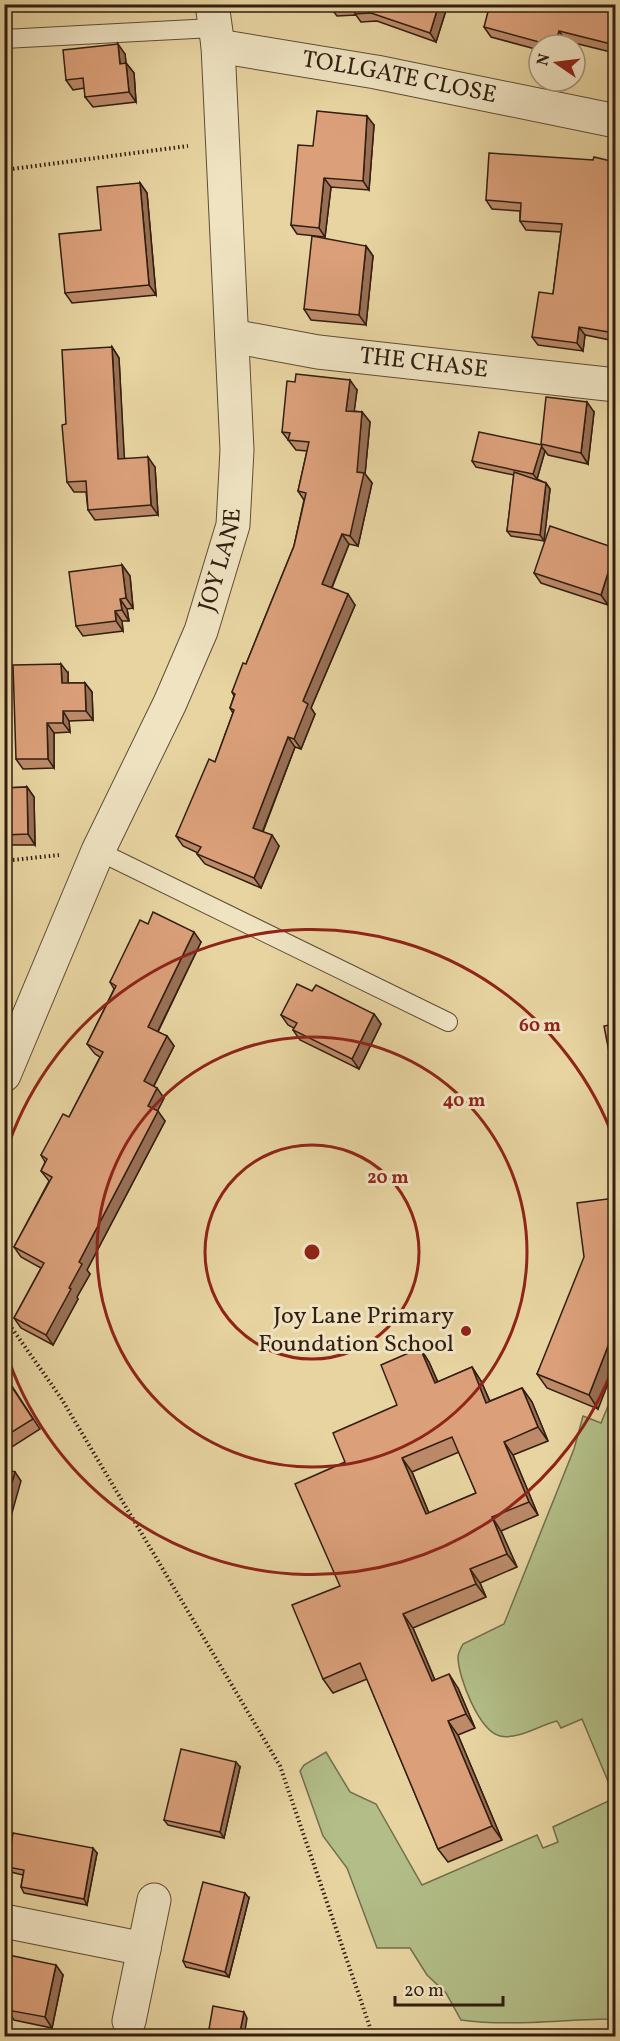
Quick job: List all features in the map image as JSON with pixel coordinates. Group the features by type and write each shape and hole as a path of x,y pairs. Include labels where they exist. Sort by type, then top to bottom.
{"street":[{"name":"TOLLGATE CLOSE","path":"214,26 365,70 615,121"},
{"name":"JOY LANE","path":"4,1075 98,851 170,703 201,631 233,525 236,486 232,336 214,26"},
{"name":"THE CHASE","path":"232,336 318,352 615,385"},
{"path":"129,2021 154,1900"},
{"path":"4,1921 144,1949"}],"lane":[{"path":"4,39 214,26"},
{"path":"98,851 448,1022"}],"path":[{"path":"4,170 222,142"},
{"path":"4,861 98,851"},
{"path":"4,1317 61,1398 280,1766 373,2037"}],"green space":[{"path":"615,1389 615,1798 582,1719 561,1728 557,1721 514,1736 500,1736 492,1732 477,1714 471,1702 458,1657 463,1644 504,1624 574,1449 583,1416 601,1423"},
{"path":"326,1752 350,1792 376,1804 422,1885 537,1835 543,1848 558,1842 553,1827 615,1798 615,2019 519,2023 480,2022 461,2020 446,1993 427,1975 410,1948 377,1948 347,1868 323,1836 300,1771 304,1765"}],"building":[{"path":"331,4 439,4 430,33 371,13 355,14 354,6 331,8"},
{"path":"490,4 615,4 615,45 587,38 587,33 559,31 558,33 527,33 527,39 484,27"},
{"path":"118,44 120,64 126,63 129,92 85,97 83,78 66,80 63,50"},
{"path":"317,111 367,116 363,181 324,178 319,228 291,225 298,145 313,146"},
{"path":"489,153 593,160 594,157 615,162 615,333 579,327 577,343 532,337 539,292 553,294 562,224 520,221 521,203 486,200"},
{"path":"140,183 149,285 65,293 59,234 101,230 97,187"},
{"path":"312,236 366,246 359,315 304,309"},
{"path":"112,347 118,459 148,457 151,505 88,510 86,481 67,482 62,425 66,424 62,350"},
{"path":"296,374 350,380 346,411 362,412 357,472 364,473 350,536 342,534 322,584 348,594 303,701 308,704 294,739 288,737 253,828 272,835 254,878 197,854 201,847 176,836 209,759 215,762 234,710 230,708 235,694 232,692 243,663 246,664 294,546 306,493 298,491 309,442 288,440 290,433 282,432 287,381 295,382"},
{"path":"546,397 587,402 581,453 541,444"},
{"path":"479,432 542,445 533,474 472,461"},
{"path":"514,472 546,483 540,535 507,531"},
{"path":"550,526 615,548 601,595 534,573"},
{"path":"122,565 126,598 120,599 122,610 115,611 116,621 76,626 69,572"},
{"path":"61,664 62,683 85,683 86,711 63,711 63,723 47,723 48,759 16,759 13,665"},
{"path":"27,787 28,834 4,835 4,788"},
{"path":"153,912 194,932 148,1027 167,1036 144,1081 157,1088 148,1106 158,1111 79,1262 82,1264 69,1288 71,1289 46,1335 14,1318 44,1263 14,1247 52,1177 41,1171 47,1159 41,1155 63,1114 69,1117 103,1052 87,1044 116,986 110,982 140,920 148,924"},
{"path":"297,984 312,991 316,985 374,1014 352,1059 293,1030 297,1023 281,1015"},
{"path":"615,1024 615,1083 604,1026"},
{"path":"615,1198 615,1328 589,1395 537,1374 584,1257 577,1203"},
{"path":"420,1348 435,1383 472,1367 486,1403 522,1388 538,1427 504,1442 529,1502 492,1517 507,1554 470,1569 476,1584 403,1614 432,1681 449,1674 466,1714 448,1721 492,1826 438,1849 360,1663 323,1679 292,1605 340,1586 295,1484 345,1462 333,1433 397,1405 381,1365","holes":["452,1437 476,1493 426,1514 402,1458"]},
{"path":"4,1375 33,1419 4,1437"},
{"path":"4,1469 15,1472 4,1509"},
{"path":"181,1749 236,1762 220,1832 164,1820"},
{"path":"13,1833 93,1848 84,1899 21,1887 24,1870 7,1867"},
{"path":"203,1882 245,1893 225,1972 183,1961"},
{"path":"4,1954 56,1965 45,2017 7,2010 11,1990 4,1989"},
{"path":"213,2006 244,2012 239,2037 196,2037 197,2032 208,2035"}],"place":[{"name":"Joy Lane Primary Foundation School","path":"466,1331"}]}
